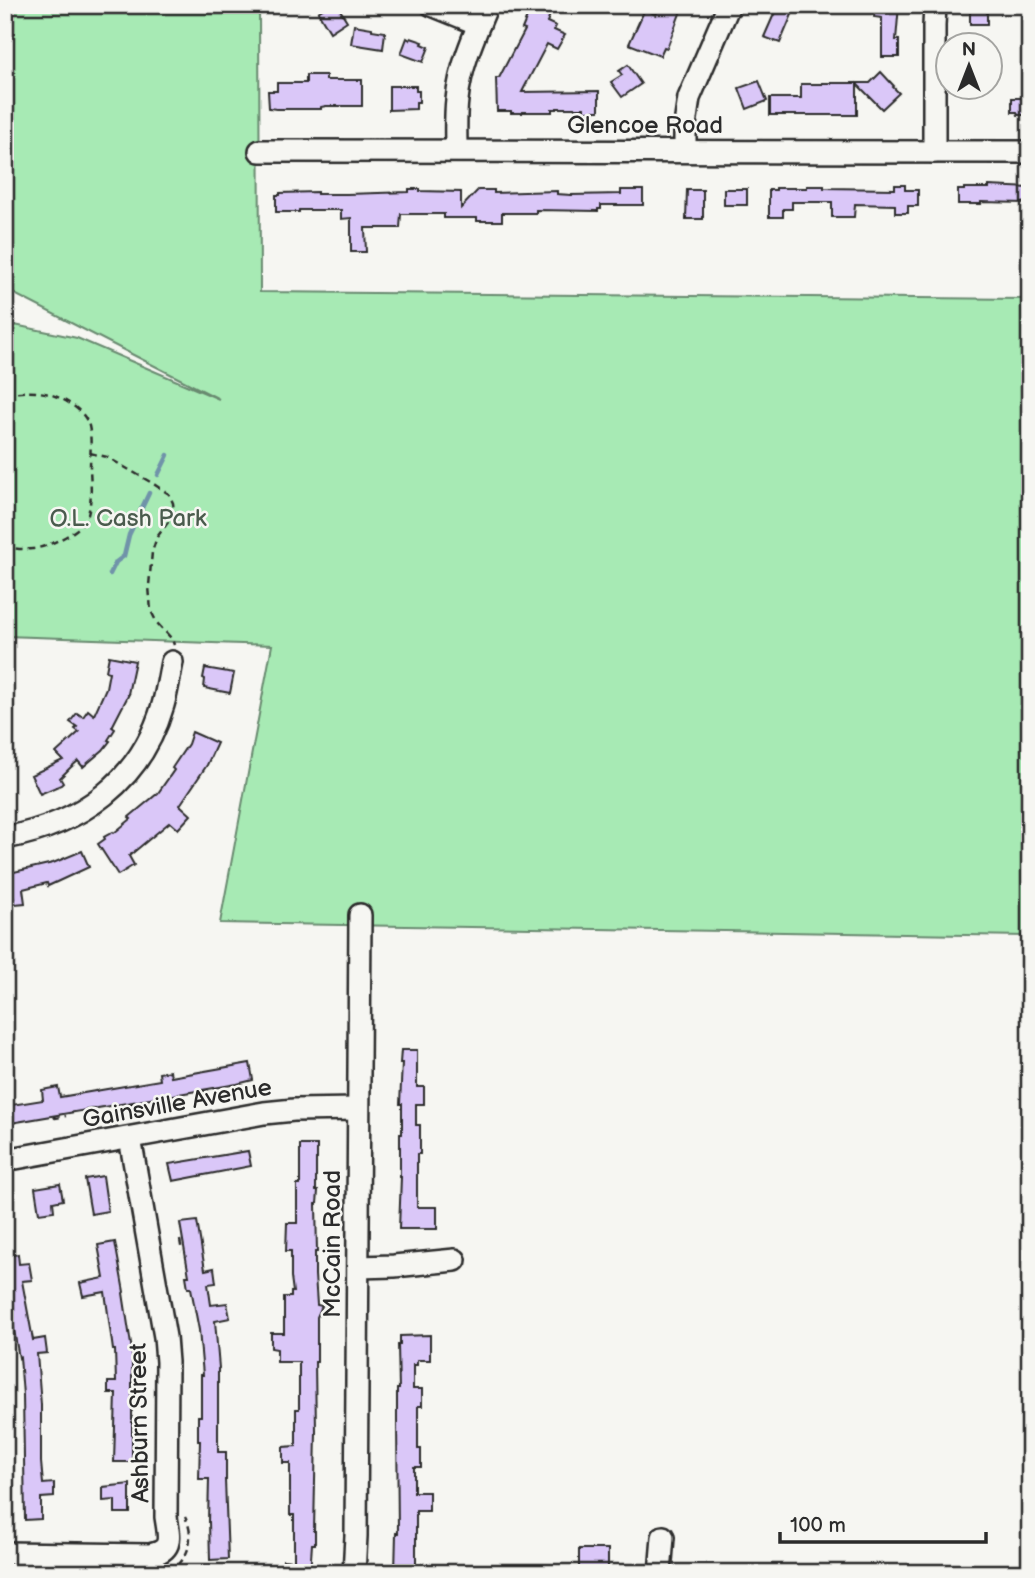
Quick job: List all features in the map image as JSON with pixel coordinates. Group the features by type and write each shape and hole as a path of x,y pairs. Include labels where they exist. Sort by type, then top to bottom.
{"street":[{"path":"432,5 483,15 463,66 458,88 456,150"},
{"path":"685,151 689,98 729,5"},
{"path":"934,152 935,5"},
{"name":"Glencoe Road","path":"260,151 1030,152"},
{"path":"5,838 41,830 66,820 96,802 119,780 136,760 158,721 172,662"},
{"name":"McCain Road","path":"354,1573 360,915"},
{"name":"Gainsville Avenue","path":"5,1160 279,1111 358,1110"},
{"name":"Ashburn Street","path":"5,1553 149,1555 165,1550 169,1543 166,1517 165,1337 130,1138"},
{"path":"358,1266 394,1266 455,1260"},
{"path":"660,1573 663,1537"}],"path":[{"path":"5,393 54,394 79,410 86,417 89,428 90,453 89,503 83,525 50,544 31,550 5,547"},
{"path":"90,453 107,457 152,483 169,494 173,503 172,517 157,537 152,552 149,586 151,611 157,623 174,643 172,662"},
{"path":"203,1090 215,1090"},
{"path":"129,1102 141,1103"},
{"path":"54,1116 66,1116"},
{"path":"180,1240 182,1252"},
{"path":"169,1573 181,1563 190,1543 190,1531 183,1514"}],"green space":[{"name":"O.L. Cash Park","path":"5,5 259,5 260,292 1030,299 1030,936 220,923 272,645 5,636 5,323 77,338 219,399 5,291"}],"building":[{"path":"329,5 337,5 347,21 330,32 318,12"},
{"path":"532,5 554,5 547,22 556,26 554,30 565,35 557,49 547,44 522,92 599,91 599,111 557,108 552,109 552,112 497,111 496,78 499,78 525,30 522,29"},
{"path":"660,5 676,5 682,8 667,48 664,47 660,56 629,44 645,9 656,15"},
{"path":"778,5 796,5 780,43 764,37"},
{"path":"875,5 899,5 896,40 899,40 899,57 882,57 882,18 874,17"},
{"path":"970,5 987,5 987,24 970,24"},
{"path":"354,25 385,32 383,49 351,44"},
{"path":"407,38 423,42 422,44 429,47 423,62 401,54"},
{"path":"628,65 641,84 622,97 611,82 622,75 619,71"},
{"path":"881,72 899,93 882,109 857,84 857,115 770,115 770,98 801,98 801,84 870,83"},
{"path":"306,75 326,75 326,80 362,80 362,106 326,106 321,109 269,108 268,91 277,91 277,83 306,83"},
{"path":"759,81 767,101 747,109 739,88"},
{"path":"389,86 416,86 419,102 416,102 416,109 389,110"},
{"path":"1012,98 1030,98 1030,115 1012,112"},
{"path":"895,185 905,185 905,190 918,190 918,206 908,206 908,213 895,213 895,205 855,204 854,217 832,217 832,202 792,202 792,209 783,209 783,217 769,217 769,190 776,188 824,186 895,189"},
{"path":"989,186 1030,188 1030,203 958,204 958,190"},
{"path":"409,189 461,192 461,208 478,190 494,190 494,193 557,191 557,194 571,195 621,194 621,190 643,190 643,205 601,205 598,211 536,210 536,213 502,213 502,221 444,218 444,214 401,214 400,228 365,228 366,252 351,252 351,218 341,219 341,210 276,212 276,195 280,193 347,194 409,192"},
{"path":"724,189 747,189 747,205 724,205"},
{"path":"687,190 703,190 703,219 686,219"},
{"path":"109,656 135,661 129,694 112,727 115,729 108,740 110,741 83,767 78,761 70,768 60,778 63,783 61,785 40,794 31,775 63,760 56,753 79,732 70,722 77,713 83,717 88,710 94,715 106,688"},
{"path":"205,668 234,673 230,693 204,688"},
{"path":"192,732 217,743 207,765 180,805 191,815 178,829 170,822 129,856 134,865 118,875 98,844 131,819 129,817 158,793 174,770 172,768 188,744"},
{"path":"82,851 89,867 48,886 47,883 23,889 25,903 15,904 12,892 5,893 5,874 53,863"},
{"path":"401,1050 417,1050 417,1087 424,1087 424,1104 416,1104 416,1125 420,1125 417,1207 437,1207 437,1229 399,1229"},
{"path":"250,1063 253,1080 237,1084 5,1124 5,1106 43,1100 42,1090 58,1087 60,1097 160,1080 159,1073 170,1071 171,1077"},
{"path":"300,1145 317,1145 315,1275 317,1305 322,1306 317,1317 315,1362 315,1544 312,1544 310,1573 282,1573 283,1560 294,1561 294,1515 290,1515 290,1463 283,1463 283,1447 296,1446 299,1362 277,1362 277,1349 271,1348 271,1333 284,1333 284,1297 291,1297 293,1292 291,1251 286,1251 287,1223 297,1223"},
{"path":"248,1151 251,1166 173,1181 169,1164"},
{"path":"103,1176 108,1211 91,1214 85,1179"},
{"path":"60,1184 63,1200 53,1202 54,1211 39,1213 35,1188"},
{"path":"197,1221 205,1270 214,1268 216,1283 208,1284 211,1305 227,1303 230,1318 215,1321 219,1368 218,1452 226,1452 228,1559 210,1560 209,1479 199,1479 198,1416 201,1416 203,1375 199,1330 191,1288 188,1288 186,1276 189,1276 180,1223"},
{"path":"115,1242 132,1351 132,1462 114,1462 116,1393 108,1393 108,1382 116,1382 115,1350 105,1292 83,1296 80,1283 104,1278 98,1245"},
{"path":"18,1254 19,1264 29,1263 32,1280 22,1281 33,1340 45,1338 47,1353 37,1354 41,1405 41,1462 43,1484 54,1483 54,1497 41,1498 41,1519 25,1520 20,1357 5,1288 5,1257"},
{"path":"430,1335 430,1360 417,1360 417,1365 413,1365 413,1389 422,1389 422,1406 418,1406 418,1449 421,1449 421,1467 414,1467 414,1492 429,1492 429,1511 416,1511 416,1573 395,1573 398,1533 398,1345 400,1336"},
{"path":"130,1484 130,1513 115,1513 115,1500 103,1501 103,1487"},
{"path":"579,1549 608,1549 608,1573 579,1573"}],"waterway":[{"path":"158,475 168,455"},
{"path":"110,574 116,562 124,556 129,535 149,493"}]}
